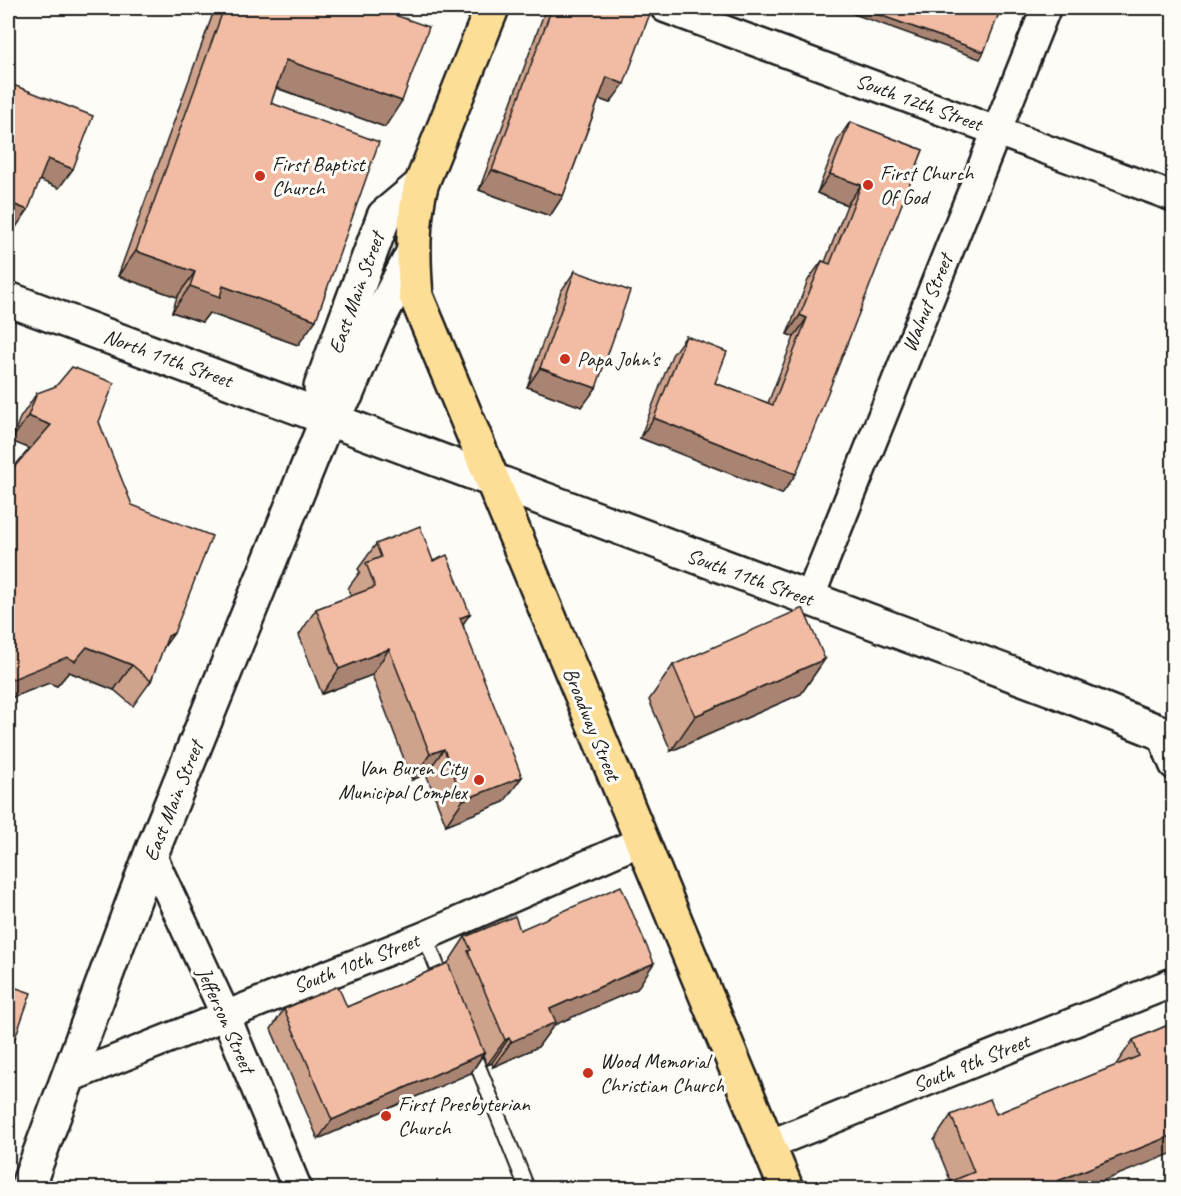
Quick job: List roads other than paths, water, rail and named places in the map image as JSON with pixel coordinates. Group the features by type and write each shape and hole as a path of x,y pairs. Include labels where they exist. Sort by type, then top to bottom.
{"main road":[{"name":"East Main Street","path":"27,1188 151,854 328,417 346,395 375,324 412,255 418,199 422,185 492,8"},
{"name":"East Main Street","path":"328,417 321,387 384,216 422,185"},
{"name":"Broadway Street","path":"412,255 416,296 786,1188"},
{"name":"North 11th Street","path":"8,298 328,417"},
{"name":"South 11th Street","path":"328,417 492,481 1052,689 1167,735"}],"street":[{"name":"South 12th Street","path":"665,8 1173,197"},
{"name":"Walnut Street","path":"809,599 1046,8"},
{"path":"1167,735 1173,765"},
{"name":"South 10th Street","path":"69,1078 425,936 641,841"},
{"name":"Jefferson Street","path":"151,854 225,1014 297,1188"},
{"name":"South 9th Street","path":"768,1145 1173,981"}],"lane":[{"path":"425,936 451,1002"},
{"path":"465,1035 527,1188"}],"place":[{"name":"First Baptist Church","path":"260,176"},
{"name":"First Church Of God","path":"868,185"},
{"name":"Papa John's","path":"565,359"},
{"name":"Van Buren City Municipal Complex","path":"479,780"},
{"name":"Wood Memorial Christian Church","path":"588,1073"},
{"name":"First Presbyterian Church","path":"386,1116"}]}
